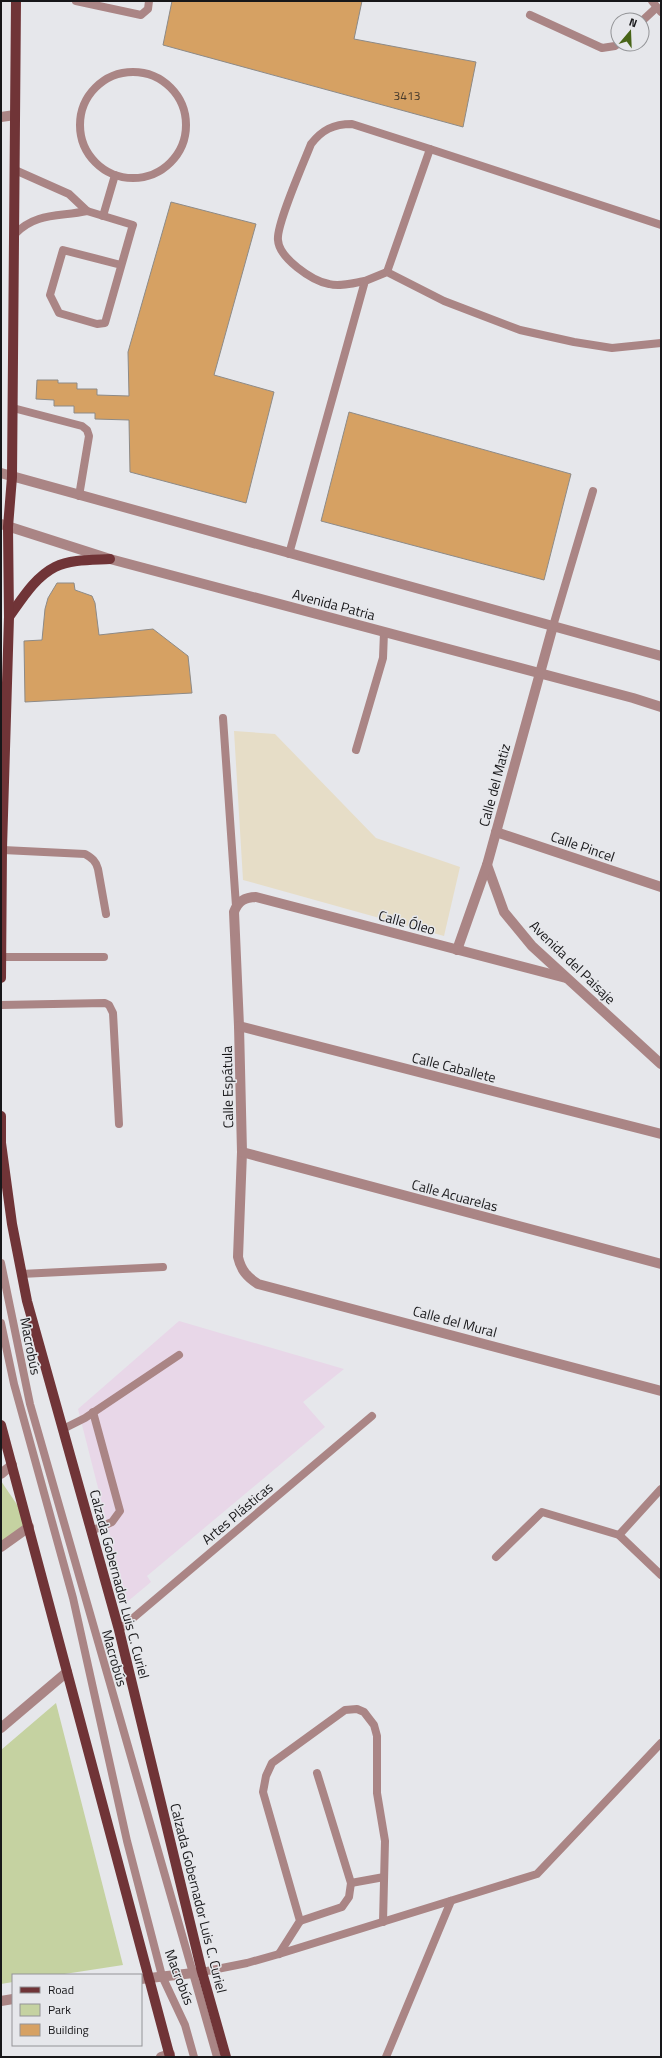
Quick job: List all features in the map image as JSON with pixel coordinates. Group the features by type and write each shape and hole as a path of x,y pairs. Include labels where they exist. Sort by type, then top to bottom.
{"main road":[{"path":"1,978 3,794 9,617 5,525 12,477 16,1"},
{"path":"9,617 25,593 40,578 55,567 76,561 110,559"},
{"name":"Calzada Gobernador Luis C. Curiel","path":"1,1116 2,1143 10,1210 26,1301 119,1630 202,1972 226,2057"},
{"path":"1,1425 5,1469 29,1527 145,1979 167,2056"}],"street":[{"path":"1,117 15,115"},
{"path":"1,474 661,656"},
{"name":"Avenida Patria","path":"5,525 110,559 633,698 661,707"},
{"name":"Calle del Matiz","path":"457,950 487,865 552,626"},
{"name":"Calle Pincel","path":"496,832 661,887"},
{"name":"Avenida del Paisaje","path":"487,865 504,912 532,946 661,1064"},
{"name":"Calle Óleo","path":"239,903 248,897 256,897 566,978"},
{"name":"Calle Espátula","path":"239,903 234,912 242,1152 238,1257 244,1273"},
{"name":"Calle Caballete","path":"239,1026 661,1134"},
{"name":"Calle Acuarelas","path":"242,1152 661,1264"},
{"name":"Calle del Mural","path":"244,1273 258,1284 661,1391"},
{"path":"1,1547 29,1527"},
{"path":"1,1728 67,1672"},
{"path":"145,1979 202,1972"},
{"path":"1,2001 12,1999"}],"lane":[{"path":"76,1 141,15 148,9 150,1"},
{"path":"530,15 602,48 610,47"},
{"path":"126,72 144,73 160,79 174,91 182,105 185,117 184,139 177,155 165,167 149,175 132,177 115,174 100,166 88,152 81,136 80,119 83,107 95,87 109,77 126,72"},
{"path":"661,226 352,124 340,124 330,127 318,135 311,144 277,238 279,245 295,266 316,280 329,284 342,285 365,280 387,272 444,301 520,330 574,342 612,348 661,343"},
{"path":"387,272 430,149"},
{"path":"15,170 69,194 87,211"},
{"path":"103,216 115,174"},
{"path":"15,234 23,226 42,217 87,211 133,225 106,322 103,324 59,313 50,298 50,290 63,250 121,265"},
{"path":"289,554 365,280"},
{"path":"13,408 82,426 88,430 89,436 79,496"},
{"path":"552,626 594,491"},
{"path":"356,750 383,658 384,632"},
{"path":"223,718 239,903"},
{"path":"3,850 85,854 96,864 106,914"},
{"path":"1,957 104,957"},
{"path":"1,1005 100,1003 109,1005 113,1013 119,1124"},
{"name":"Macrobús","path":"1,1263 30,1404 217,2057"},
{"path":"21,1274 163,1267"},
{"name":"Macrobús","path":"1,1323 14,1384 73,1598 127,1841 162,1976 185,2026 194,2057"},
{"path":"63,1429 94,1412 179,1355"},
{"path":"91,1531 112,1522 120,1511 94,1412"},
{"name":"Artes Plásticas","path":"119,1630 372,1416"},
{"path":"619,1535 661,1489"},
{"path":"496,1557 542,1512 619,1535 661,1574"},
{"path":"300,1921 263,1792 264,1784 272,1763 345,1710 357,1709 364,1712 374,1726 377,1736 377,1793 385,1841 383,1922"},
{"path":"202,1972 247,1963 279,1954 537,1874 661,1743"},
{"path":"279,1954 300,1921 342,1907 349,1897 351,1883 317,1773"},
{"path":"351,1883 384,1877"},
{"path":"386,2057 451,1901"}],"shaded area":[{"path":"234,731 275,734 376,838 460,867 444,936 243,880"},
{"path":"179,1321 344,1369 303,1402 325,1427 147,1576 151,1582 127,1602 78,1409"}],"green space":[{"path":"1,1481 20,1509 27,1526 1,1545"},
{"path":"56,1703 123,1965 64,1974 12,1974 12,1982 1,1984 1,1750"}],"building":[{"path":"172,1 362,1 354,39 476,62 463,127 163,45"},
{"path":"171,202 256,224 214,375 274,392 246,503 130,472 129,420 95,419 95,413 74,413 74,406 54,406 54,400 36,399 37,380 58,380 58,383 77,383 77,389 97,389 97,395 129,396 128,352"},
{"path":"349,412 571,474 544,580 321,521"},
{"path":"57,583 74,583 75,590 92,596 95,603 99,635 153,629 188,656 192,693 25,702 24,641 42,640 45,609 48,598"}]}
